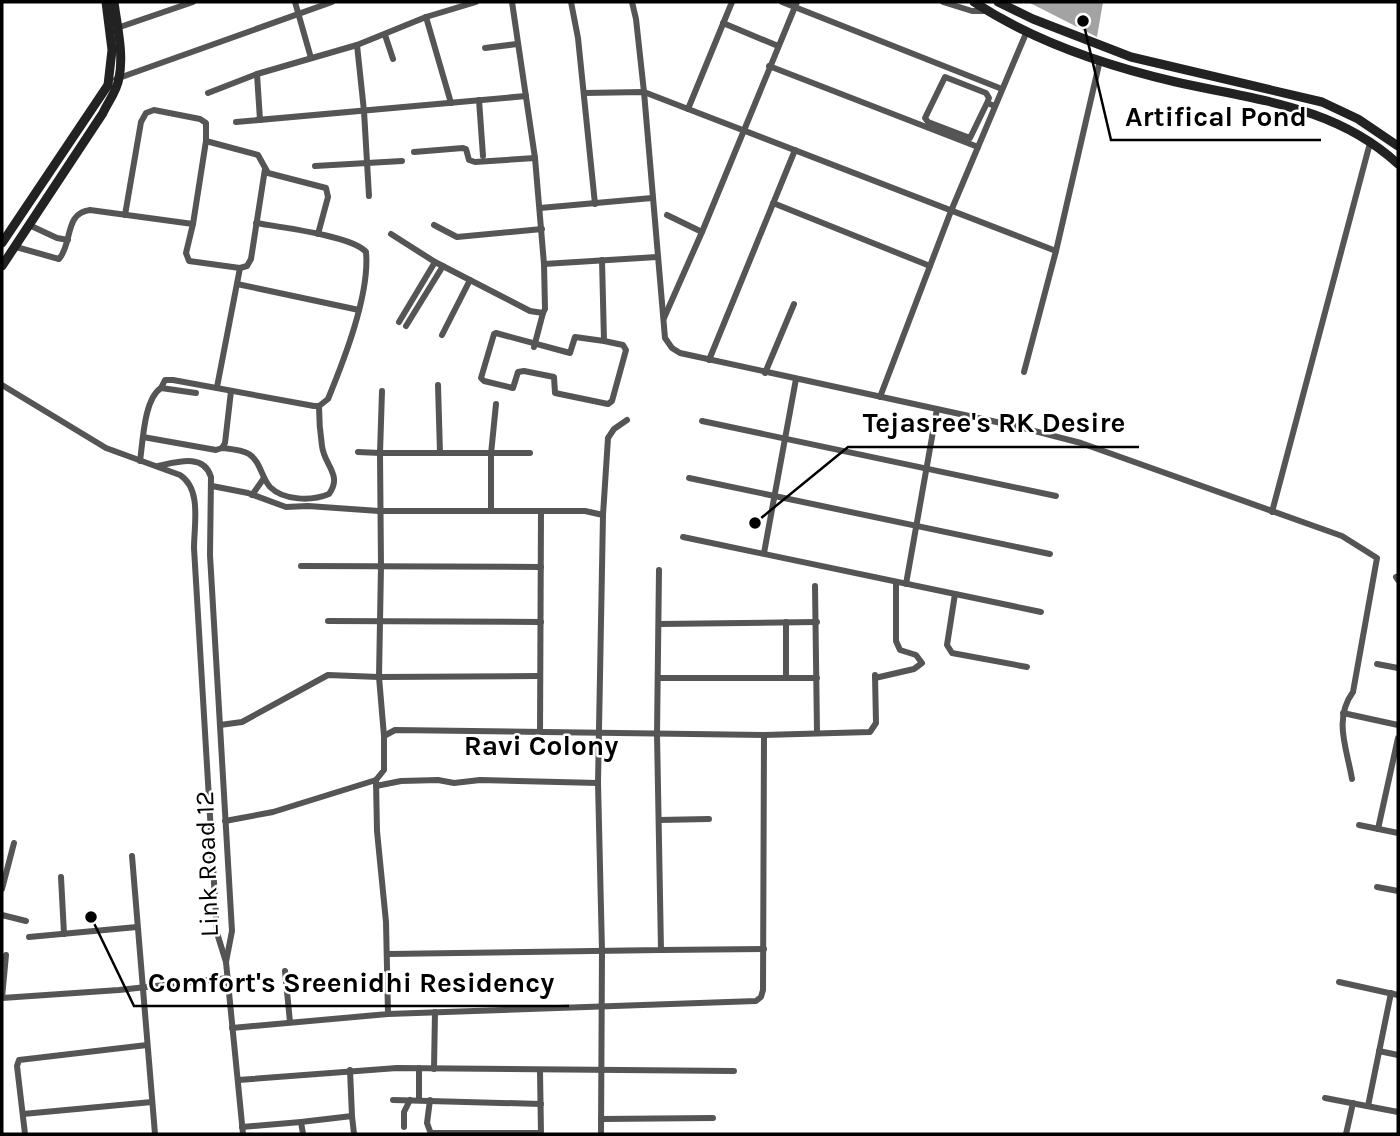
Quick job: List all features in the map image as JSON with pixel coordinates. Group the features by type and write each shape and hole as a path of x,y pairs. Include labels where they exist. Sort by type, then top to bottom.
{"street":[{"path":"106,2 114,80"},
{"path":"2,265 16,247 114,80 117,28 114,2"},
{"path":"117,28 193,2"},
{"path":"295,2 311,58"},
{"path":"114,80 332,2"},
{"path":"208,93 257,74 357,45 476,2"},
{"path":"512,2 535,158 542,229 545,309 540,313 535,345"},
{"path":"572,2 594,204"},
{"path":"632,2 636,19 665,338 672,348 680,353 709,360 1080,443 1342,536 1377,558 1353,692 1345,703 1341,725 1352,779"},
{"path":"688,109 732,2"},
{"path":"782,2 796,5 1002,89"},
{"path":"943,2 972,11 988,11 996,2 1131,57 1322,102 1398,146"},
{"path":"974,2 1027,31 1100,60 1176,82 1317,114 1370,143 1398,164"},
{"path":"663,319 796,5"},
{"path":"426,18 451,103"},
{"path":"723,23 778,46"},
{"path":"880,397 951,211 1027,31"},
{"path":"385,35 393,59"},
{"path":"485,48 517,44"},
{"path":"357,45 369,196"},
{"path":"1024,372 1056,251 1100,60"},
{"path":"769,66 978,147"},
{"path":"257,74 260,120"},
{"path":"945,77 986,93 989,98 987,103 972,136 968,138 928,122 925,118 945,77"},
{"path":"584,93 643,92 1056,251"},
{"path":"236,122 526,96"},
{"path":"479,100 484,156"},
{"path":"987,103 995,106"},
{"path":"125,215 141,122 146,113 154,110 200,119 205,123 206,141 186,253 189,261 240,268 247,266 251,259 265,169 262,159 254,152 206,141"},
{"path":"1344,127 1348,115"},
{"path":"2,243 92,121"},
{"path":"976,127 985,130"},
{"path":"1272,512 1370,143"},
{"path":"414,152 463,148 466,149 471,162 535,158"},
{"path":"709,360 795,150"},
{"path":"315,166 402,161"},
{"path":"265,169 268,173 326,188 328,197 318,234"},
{"path":"540,208 652,198"},
{"path":"773,203 930,266"},
{"path":"16,247 59,259 65,252 73,218 82,211 192,224"},
{"path":"667,215 702,232"},
{"path":"140,461 150,401 163,383 169,380 319,405 328,399 359,310 366,276 366,252 362,247 318,234 256,223"},
{"path":"29,225 68,240"},
{"path":"433,225 457,237 542,229"},
{"path":"391,234 443,266 540,313"},
{"path":"544,264 656,257"},
{"path":"602,260 604,341"},
{"path":"399,322 435,261"},
{"path":"406,326 443,266"},
{"path":"217,387 240,268"},
{"path":"442,335 470,280"},
{"path":"237,284 359,310"},
{"path":"765,373 794,304"},
{"path":"499,333 570,353 575,337 604,341 622,345 626,350 612,401 608,404 555,393 554,377 524,370 518,372 513,388 481,378 494,334 499,333"},
{"path":"764,553 796,379"},
{"name":"Link Road 12","path":"2,385 106,448 180,475 193,489 216,919 226,962"},
{"path":"438,385 440,453"},
{"path":"161,388 196,393"},
{"path":"222,448 225,443 231,391"},
{"path":"382,391 379,677 384,770 376,783 377,831 388,954 388,1014"},
{"path":"491,511 491,454 496,404"},
{"path":"143,437 248,453 274,490 285,496 309,499 323,497 332,489 334,471 322,450 319,405"},
{"path":"906,584 937,409"},
{"path":"601,1134 602,951 598,783 603,515 608,438 614,429 627,420"},
{"path":"702,421 1056,496"},
{"path":"358,452 530,453"},
{"name":"Link Road 12","path":"156,466 192,460 202,463 209,470 212,486 210,555 232,931 226,962"},
{"path":"252,495 264,478"},
{"path":"689,478 1050,554"},
{"path":"212,486 252,495 286,508 308,506 379,511 585,511 603,515"},
{"path":"265,500 274,490"},
{"path":"540,733 541,511"},
{"path":"683,537 1041,612"},
{"path":"301,566 541,567"},
{"path":"659,570 660,678 657,734 661,950"},
{"path":"384,736 395,730 599,734 870,733 876,723 875,676 914,669 922,663 919,656 900,650 898,646 896,582"},
{"path":"815,586 817,732"},
{"path":"955,594 947,645 952,653 1027,667"},
{"path":"328,621 541,622"},
{"path":"786,622 786,678"},
{"path":"659,624 817,622"},
{"path":"1377,664 1398,668"},
{"path":"220,725 242,722 328,675 539,676"},
{"path":"660,678 817,678"},
{"path":"1343,713 1398,725"},
{"path":"232,1028 388,1014 757,1001 763,990 764,735"},
{"path":"1378,829 1398,738"},
{"path":"225,821 272,812 376,783 438,780 454,783 480,779 598,783"},
{"path":"659,820 709,819"},
{"path":"1359,825 1398,833"},
{"path":"2,889 14,843"},
{"path":"132,856 155,1134"},
{"path":"61,877 64,934"},
{"path":"1377,887 1398,891"},
{"path":"2,915 26,921"},
{"path":"29,937 136,927"},
{"path":"388,954 764,948"},
{"path":"6,955 2,998 228,978"},
{"path":"226,962 243,1130 352,1116"},
{"path":"285,971 290,1022"},
{"path":"1339,982 1395,994 1379,1051 1368,1107"},
{"path":"433,1069 435,1012"},
{"path":"25,1134 17,1066 19,1060 147,1045"},
{"path":"1379,1051 1398,1055"},
{"path":"237,1080 349,1070 419,1068 734,1071"},
{"path":"419,1068 419,1100"},
{"path":"349,1070 354,1134"},
{"path":"430,1100 427,1123 431,1134 541,1133 540,1071"},
{"path":"1325,1098 1398,1112"},
{"path":"393,1100 541,1104"},
{"path":"404,1127 404,1112 410,1100"},
{"path":"23,1114 152,1102"},
{"path":"1346,1134 1353,1104"},
{"path":"601,1119 713,1118"},
{"path":"302,1122 303,1134"}],"shaded area":[{"path":"1027,2 1103,2 1097,37 1034,5"}],"place":[{"name":"Artifical Pond","path":"1083,21"},
{"name":"Tejasree's RK Desire","path":"755,523"},
{"name":"Comfort's Sreenidhi Residency","path":"91,917"}],"district":[{"name":"Ravi Colony","path":"541,745"}]}
